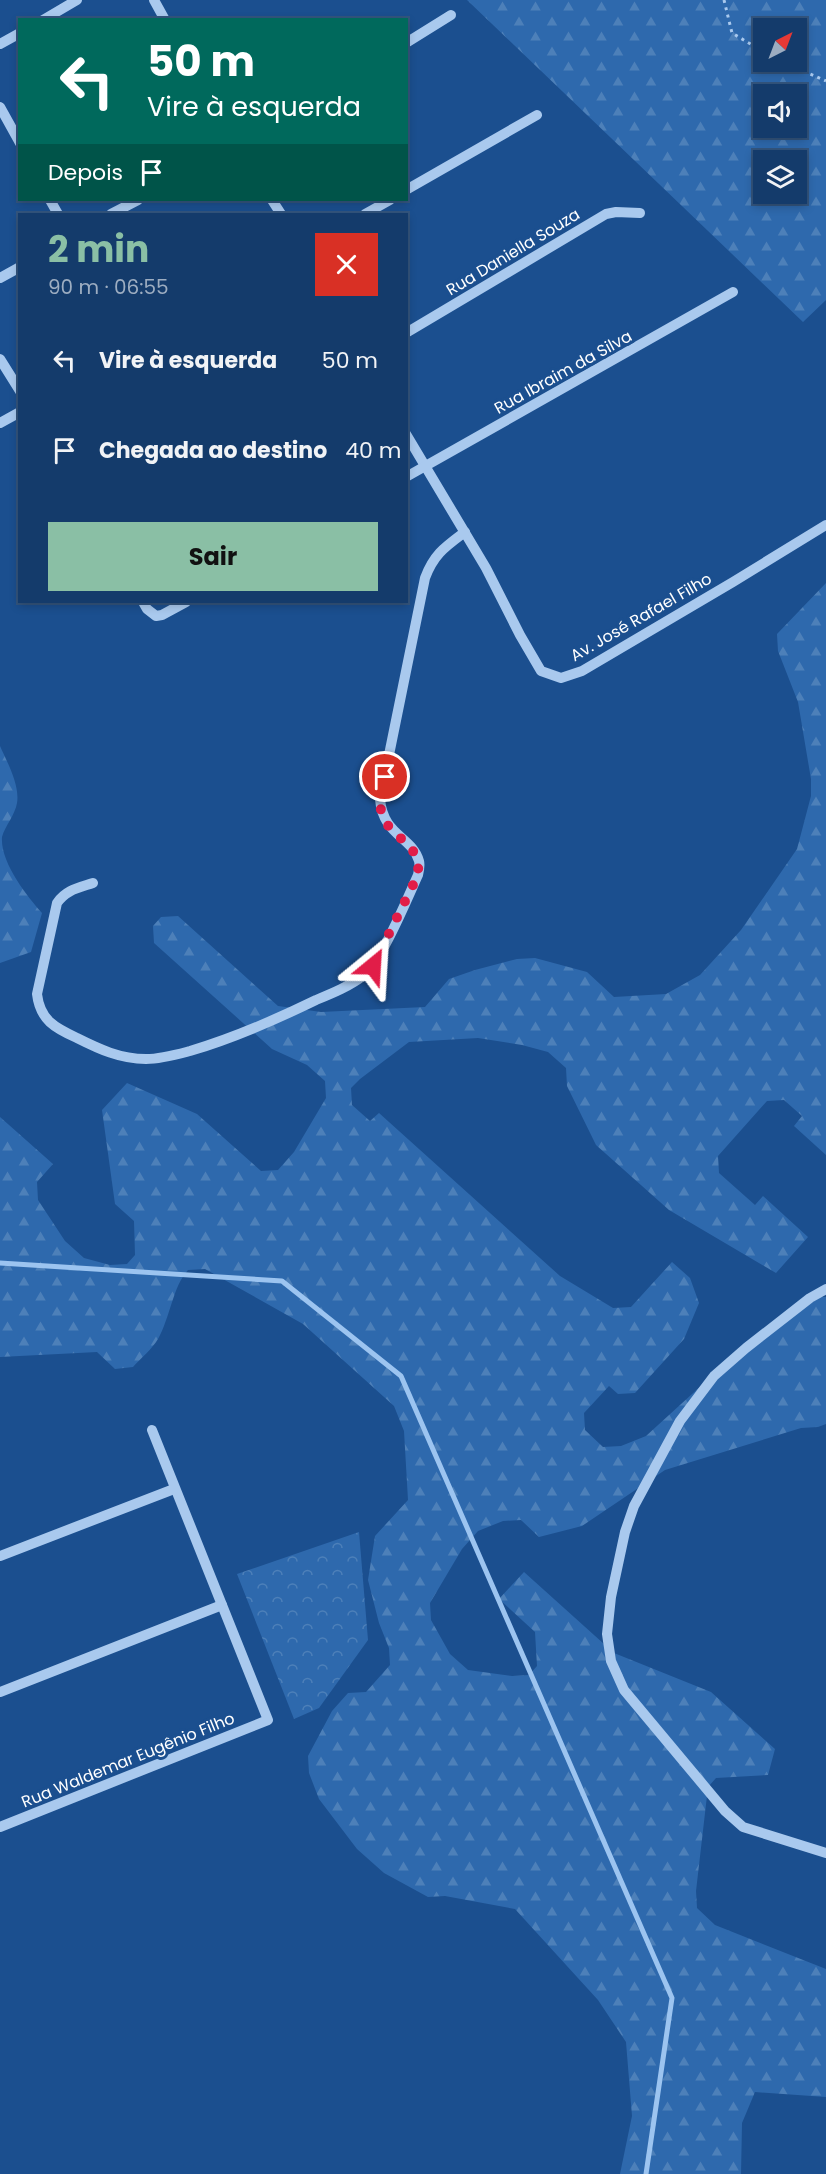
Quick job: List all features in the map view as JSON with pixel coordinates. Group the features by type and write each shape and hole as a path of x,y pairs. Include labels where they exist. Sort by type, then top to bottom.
{"street":[{"path":"45,18 60,5 77,0"},
{"path":"154,0 164,18"},
{"path":"408,43 451,15"},
{"path":"0,44 18,34"},
{"path":"0,107 18,139"},
{"path":"408,189 537,115"},
{"path":"113,213 136,201"},
{"path":"367,213 388,201"},
{"name":"Rua Daniella Souza","path":"408,332 606,214 640,213"},
{"path":"0,278 18,268"},
{"name":"Rua Ibraim da Silva","path":"408,476 734,292"},
{"path":"0,359 18,388"},
{"path":"0,423 18,413"},
{"name":"Av. José Rafael Filho","path":"408,437 455,514 541,671 561,678 582,671 826,525"},
{"path":"93,883 71,890 57,903 37,994 38,1005 54,1027 99,1049 123,1057 146,1059 168,1057 217,1044 282,1017 364,975 373,966 418,875 419,862 415,853 387,823 381,812 380,799 425,578 431,561 442,549 465,532"},
{"path":"143,603 151,613 162,615 184,603"},
{"path":"826,1289 810,1298 714,1376 680,1421 634,1506 625,1532 611,1597 607,1634 611,1661 624,1690 725,1811 743,1827 826,1853"},
{"path":"0,1692 222,1605 152,1430"},
{"path":"0,1556 174,1489"},
{"name":"Rua Waldemar Eugênio Filho","path":"0,1827 268,1720 222,1605"}],"path":[{"path":"724,0 732,33 753,45"},
{"path":"806,72 826,81"}],"green space":[{"path":"467,0 826,0 826,300 803,322"},
{"path":"826,583 826,1155 794,1126 802,1116 784,1100 767,1101 718,1156 719,1173 755,1205 763,1196 808,1237 776,1273 669,1210 596,1145 567,1086 566,1068 548,1052 478,1038 409,1042 351,1088 352,1105 370,1121 379,1113 560,1276 613,1308 631,1307 672,1262 690,1278 699,1303 684,1339 635,1393 618,1394 609,1386 584,1413 585,1430 603,1447 621,1446 646,1436 737,1353 820,1297 826,1297 826,1424 801,1428 665,1470 582,1526 539,1537 521,1520 503,1521 478,1531 462,1549 430,1603 431,1620 450,1654 468,1670 512,1676 529,1675 537,1666 535,1632 499,1599 524,1572 614,1653 711,1692 775,1749 768,1775 716,1778 708,1787 696,1891 697,1908 715,1925 826,1969 826,2097 755,2092 742,2123 741,2174 620,2174 632,2116 626,2042 598,2000 515,1909 445,1896 428,1897 384,1873 357,1849 319,1799 309,1773 308,1756 332,1711 348,1693 366,1692 390,1665 389,1648 379,1623 368,1580 375,1536 408,1500 404,1431 394,1406 303,1324 205,1269 188,1270 175,1293 158,1339 133,1367 115,1369 97,1352 0,1357 0,1117 53,1164 37,1182 38,1200 65,1241 84,1258 110,1265 127,1264 135,1255 134,1221 115,1204 102,1110 127,1083 197,1114 261,1171 278,1170 294,1152 326,1098 325,1081 307,1065 272,1049 154,943 153,926 161,917 178,916 278,1006 321,1012 425,1007 449,979 517,959 535,958 587,972 614,997 666,994 700,975 741,930 797,849 811,796 811,779 798,702 778,651 777,634"},
{"path":"0,746 17,789 16,807 2,837 5,857 16,878 42,913 31,952 0,963"},
{"path":"359,1532 368,1640 319,1708 294,1719 237,1574"}],"waterway":[{"path":"0,1263 282,1281 401,1376 672,1998 646,2174"}],"route":[{"path":"373,966 418,875 419,862 415,853 387,823 381,812 380,799 385,777"}]}
